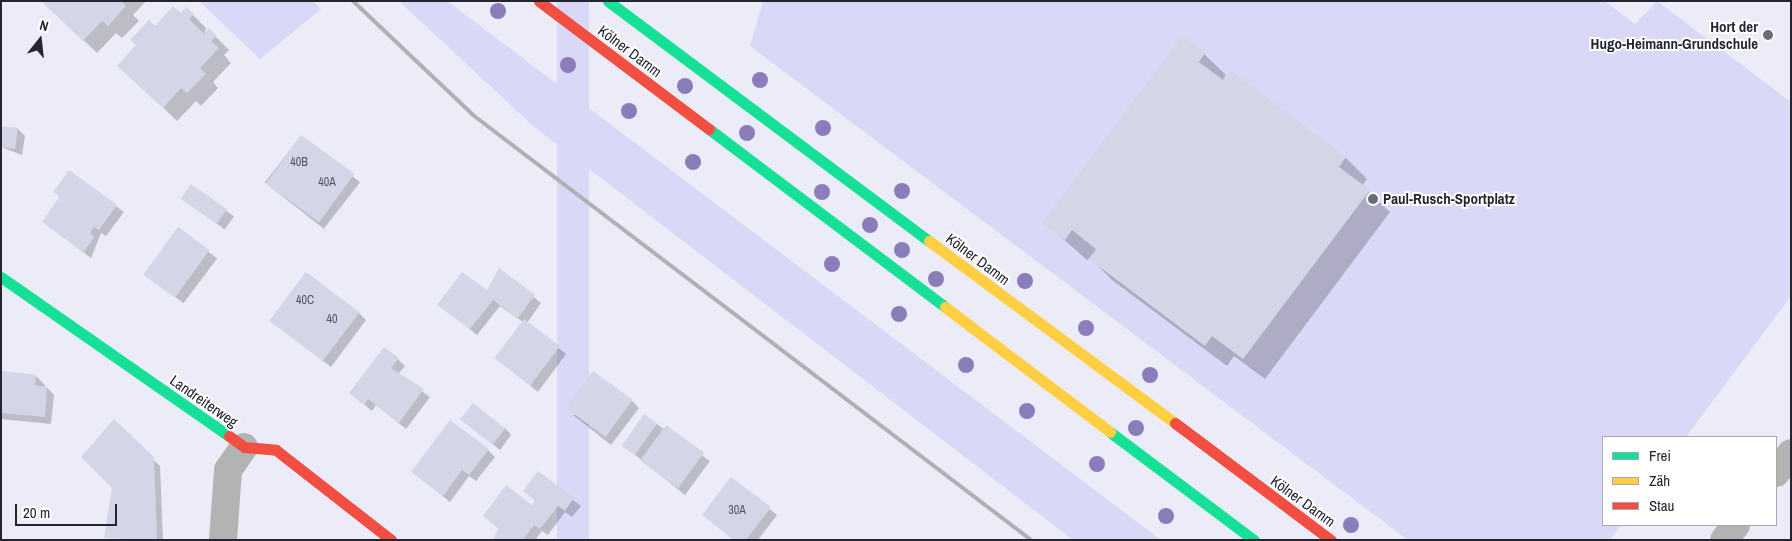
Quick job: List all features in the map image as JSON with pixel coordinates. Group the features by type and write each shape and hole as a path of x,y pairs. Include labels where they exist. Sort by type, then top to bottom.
{"street":[{"name":"Kölner Damm","path":"539,1 1254,540"},
{"name":"Kölner Damm","path":"608,1 1331,540"},
{"name":"Landreiterweg","path":"1,276 244,448 276,450 391,540"},
{"path":"223,540 228,470 244,448"},
{"path":"1777,472 1791,453"},
{"path":"1724,540 1735,526"}],"shaded area":[{"path":"199,1 313,1 321,9 260,59"},
{"path":"399,1 447,1 1161,540 1073,540 533,126"},
{"path":"557,1 589,1 589,540 557,540"},
{"name":"Paul-Rusch-Sportplatz","path":"763,1 1604,1 1635,24 1657,1 1791,102 1791,296 1687,436 1602,436 1602,526 1620,526 1610,540 1408,540 750,46"}],"building":[{"path":"41,1 121,1 126,6 108,26 102,21 83,41"},
{"path":"173,6 181,13 186,7 194,14 189,19 204,34 209,28 217,36 211,41 219,48 200,68 206,74 187,93 181,88 163,108 117,66 136,45 130,40 149,20 155,26"},
{"path":"1182,36 1205,53 1199,62 1223,80 1231,71 1346,157 1339,167 1370,190 1243,359 1212,336 1205,346 1089,259 1096,249 1072,230 1065,240 1042,223"},
{"path":"1,126 18,128 15,149 1,147"},
{"path":"301,135 354,174 319,222 266,184"},
{"path":"69,170 117,205 99,230 94,227 90,233 94,237 84,252 42,222 60,196 53,192"},
{"path":"191,184 227,209 217,224 181,199"},
{"path":"178,227 210,250 175,298 143,275"},
{"path":"499,268 535,295 518,318 493,300 470,329 437,305 462,272 487,290"},
{"path":"306,272 360,312 323,361 269,321"},
{"path":"524,319 560,346 530,385 495,358"},
{"path":"384,347 399,358 391,368 424,389 399,423 368,399 364,405 349,393"},
{"path":"1,371 36,375 35,385 47,387 45,417 1,413"},
{"path":"593,371 633,400 606,437 566,408"},
{"path":"473,403 505,428 492,445 460,420"},
{"path":"644,414 657,423 635,455 622,446"},
{"path":"114,419 154,457 157,540 104,538 112,488 81,457"},
{"path":"450,420 489,449 469,475 462,470 443,496 411,472"},
{"path":"666,425 704,453 678,488 640,461"},
{"path":"538,471 574,498 565,511 558,506 540,529 534,525 523,540 493,540 498,528 483,516 506,485 532,505 536,500 523,491"},
{"path":"731,477 771,507 746,540 734,540 702,515"}],"railway":[{"path":"353,1 473,115 1031,540"}],"traffic: fast":[{"path":"608,1 929,241"},
{"path":"709,129 945,307"},
{"path":"1,277 229,436"},
{"path":"1110,432 1254,540"}],"traffic: slow":[{"path":"929,241 1175,423"},
{"path":"945,307 1110,432"}],"traffic: jam":[{"path":"539,1 709,129"},
{"path":"1175,423 1331,540"},
{"path":"229,436 244,447 276,450 391,540"}],"place":[{"name":"Hort der Hugo-Heimann-Grundschule","path":"1768,35"},
{"name":"Paul-Rusch-Sportplatz","path":"1373,199"}]}
